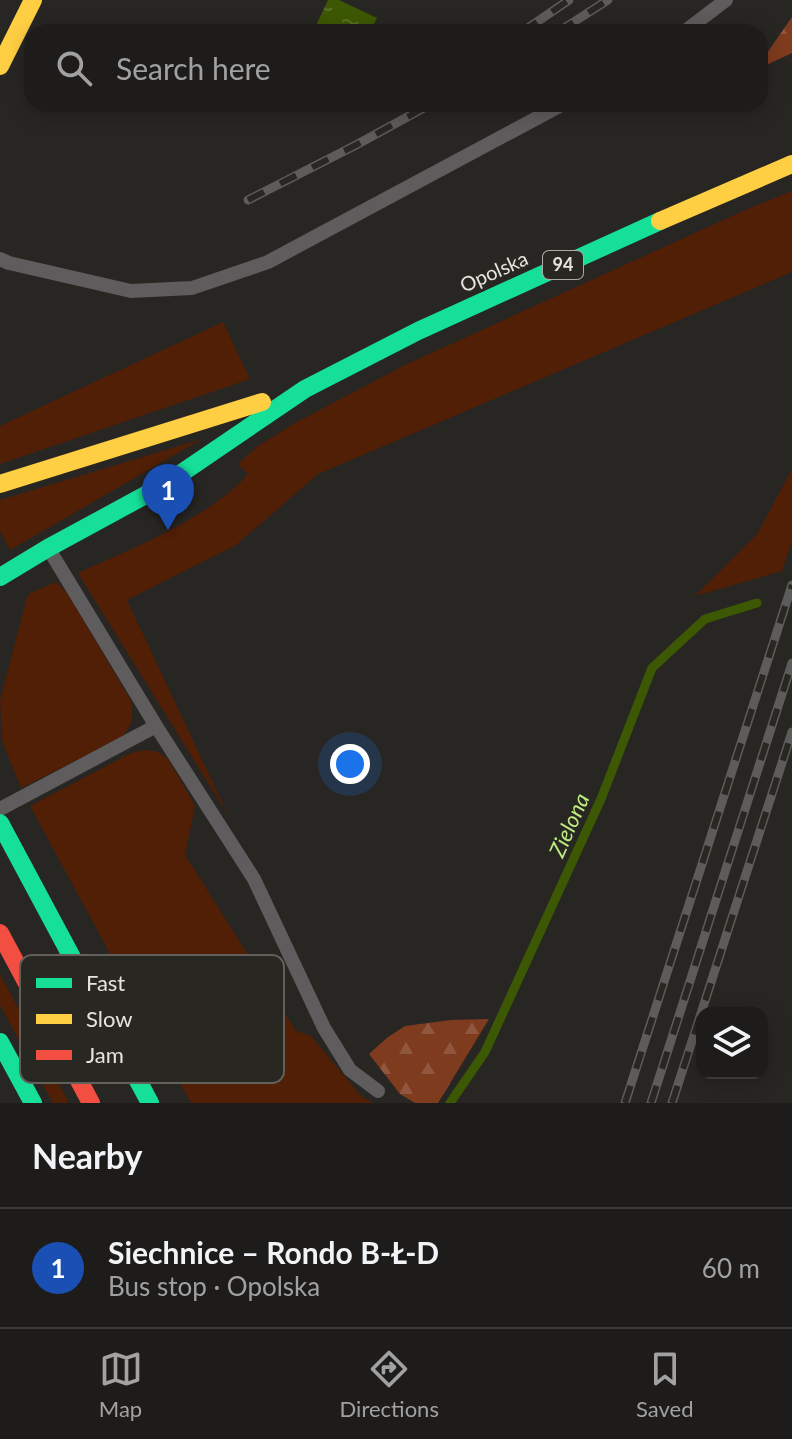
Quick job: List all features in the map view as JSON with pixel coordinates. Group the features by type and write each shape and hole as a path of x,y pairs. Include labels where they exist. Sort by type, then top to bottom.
{"main road":[{"path":"0,66 33,0"},
{"name":"Opolska","path":"0,577 164,485 305,389 418,331 792,164"},
{"name":"Opolska","path":"0,484 305,389"},
{"path":"0,823 71,955"},
{"path":"0,933 20,970"},
{"path":"0,1042 20,1079"},
{"path":"22,1083 33,1103"},
{"path":"80,1083 91,1103"},
{"path":"139,1083 150,1103"}],"lane":[{"path":"694,24 726,0"},
{"path":"0,259 131,291 192,288 268,262 548,112"},
{"path":"48,548 254,879 324,1028 350,1070 378,1091"},
{"path":"0,809 156,726"}],"shaded area":[{"path":"792,191 792,272 318,474 236,545 127,600 228,815 78,573 169,531 212,505 248,474 238,464 258,446 295,423 405,365"},
{"path":"223,322 250,379 0,464 0,426"},
{"path":"202,439 10,550 0,531 0,500"},
{"path":"792,469 792,541 782,571 695,596 757,534"},
{"path":"56,582 67,593 131,701 132,716 122,737 21,788 2,741 0,700 27,597"},
{"path":"145,750 158,752 168,759 195,806 185,855 248,955 111,955 30,806 131,753"},
{"path":"0,974 20,1011 20,1042 0,1005"},
{"path":"284,1012 296,1031 311,1036 361,1096 373,1103 191,1103 180,1083 284,1083"},
{"path":"42,1083 58,1083 69,1103 53,1103"}],"green space":[{"path":"792,17 792,53 768,64 768,52"},
{"path":"489,1019 438,1103 415,1103 400,1094 369,1054 405,1026"}],"water":[{"path":"328,0 339,0 377,18 374,24 317,24"}],"waterway":[{"name":"Zielona","path":"450,1103 485,1052 601,799 652,668 705,619 757,603"}],"railway":[{"path":"534,24 569,0"},
{"path":"570,24 608,0"},
{"path":"248,200 416,112"},
{"path":"625,1103 792,585"},
{"path":"651,1103 792,663"},
{"path":"672,1103 792,732"}],"traffic: fast":[{"path":"0,577 164,485 305,389 418,331 660,221"},
{"path":"0,823 71,955"},
{"path":"0,1042 20,1079"},
{"path":"22,1083 33,1103"},
{"path":"139,1083 150,1103"}],"traffic: slow":[{"path":"0,66 33,0"},
{"path":"660,221 792,164"},
{"path":"0,484 262,402"}],"traffic: jam":[{"path":"0,933 20,970"},
{"path":"80,1083 91,1103"}],"place":[{"name":"Siechnice – Rondo B-Ł-D","path":"168,530"}]}
